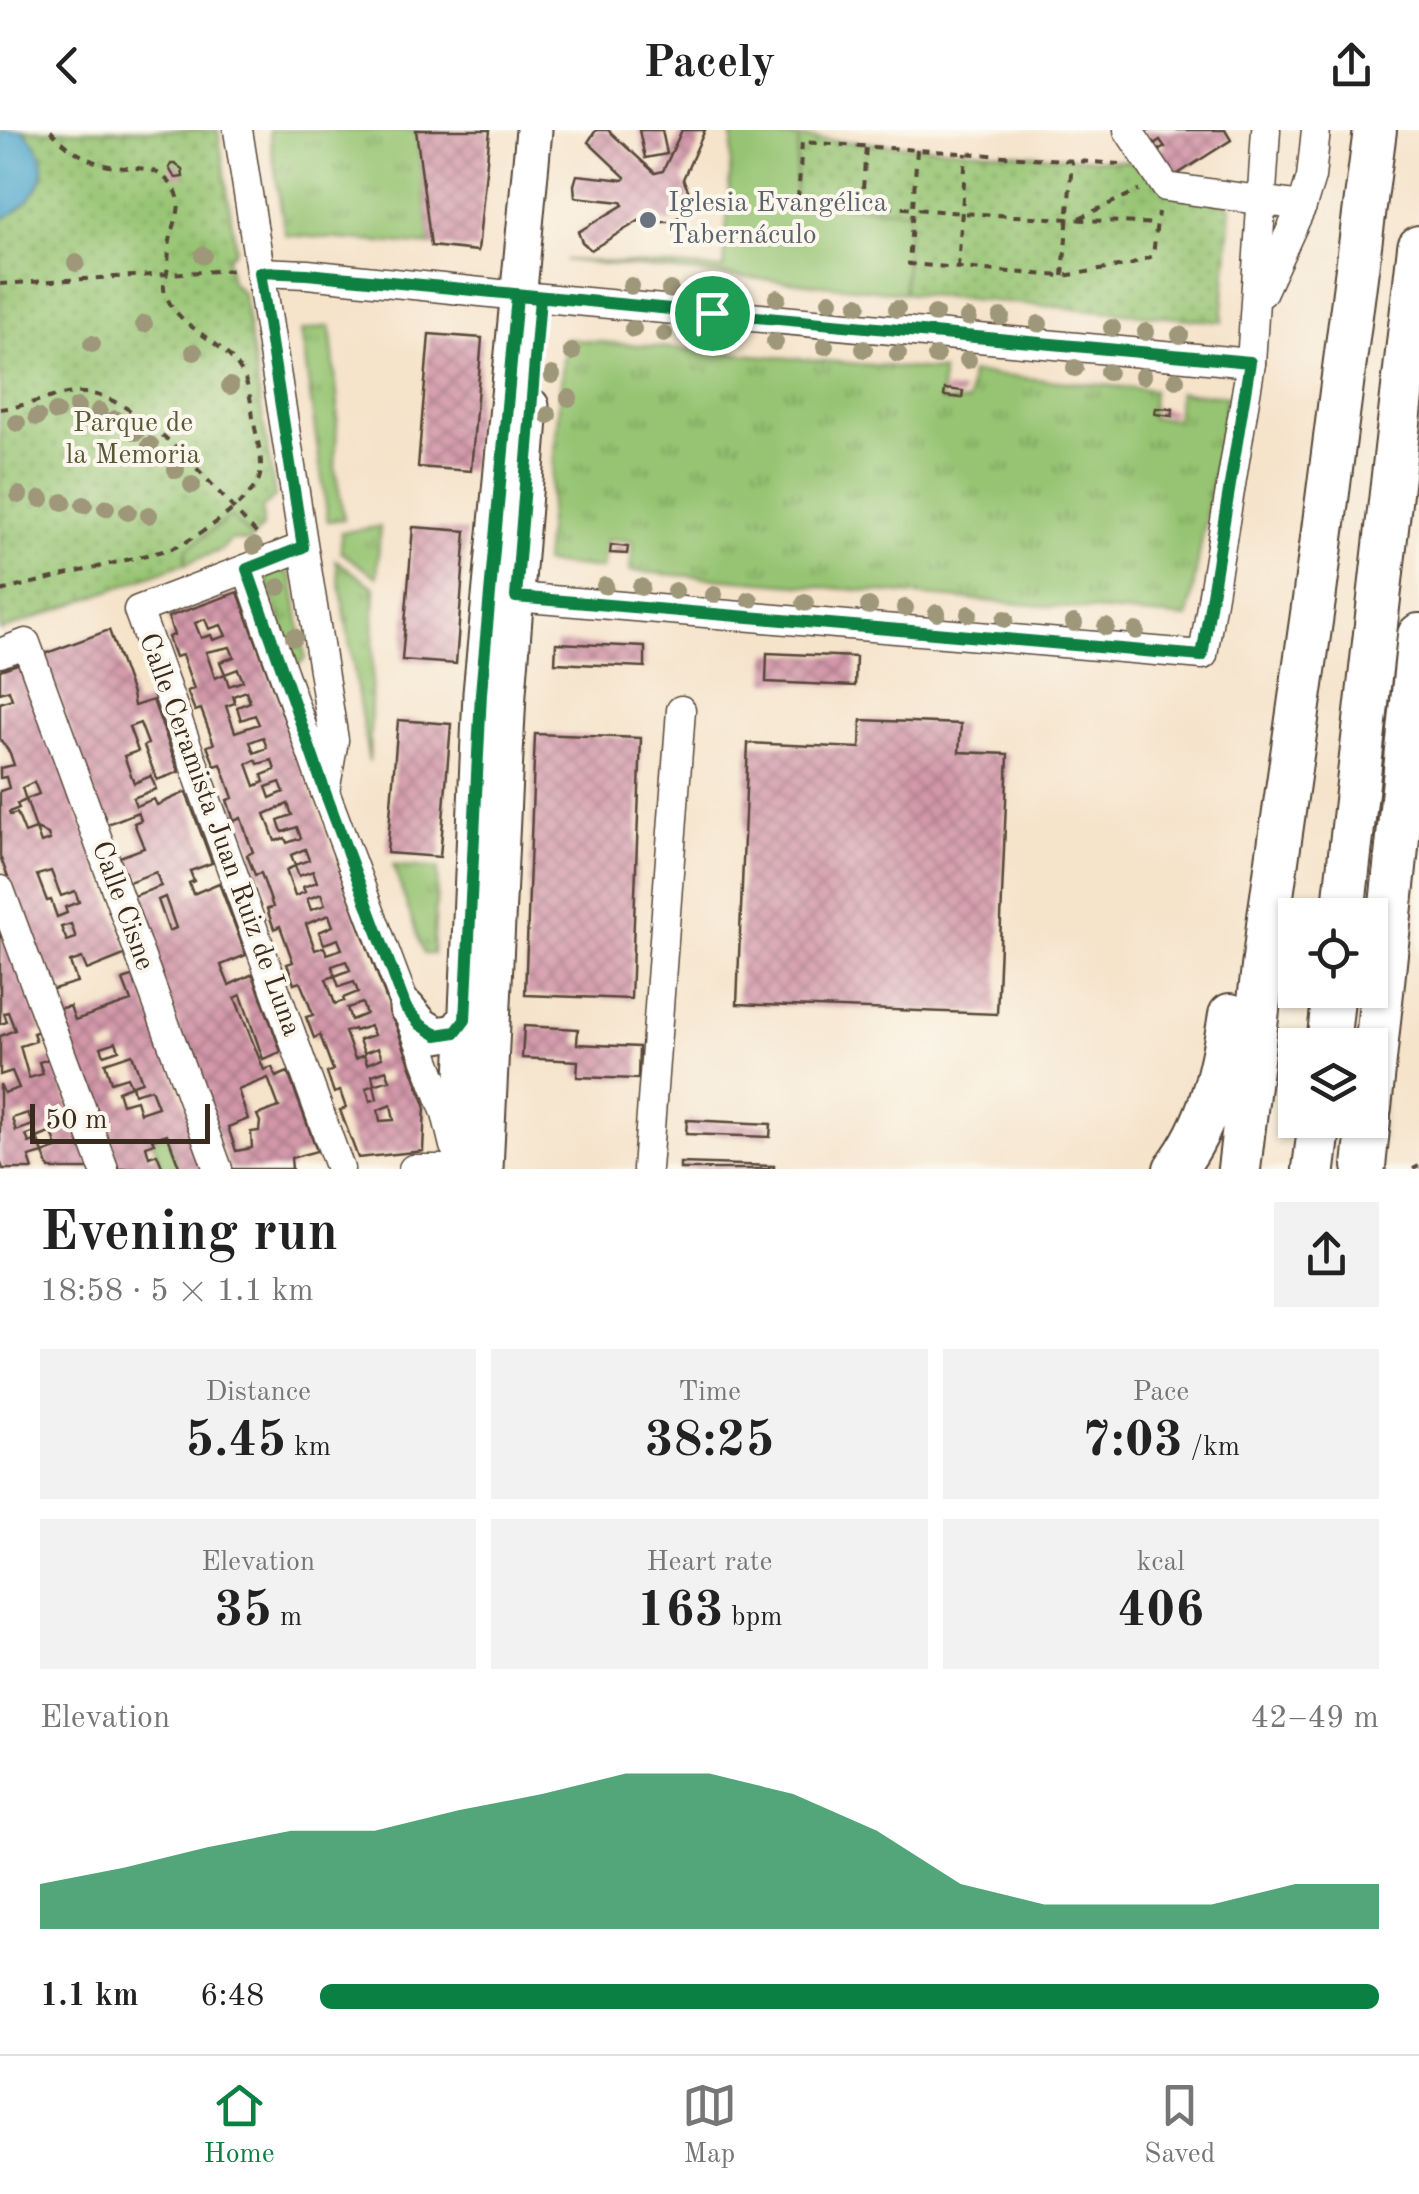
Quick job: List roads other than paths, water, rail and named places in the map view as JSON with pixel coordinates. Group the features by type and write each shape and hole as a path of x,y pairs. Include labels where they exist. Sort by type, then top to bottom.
{"highway":[{"path":"1239,1169 1375,130"},
{"path":"1345,898 1419,247"},
{"path":"1378,1028 1419,635"},
{"path":"1175,1169 1206,1117 1221,1070 1232,1002 1269,918"},
{"path":"1314,1169 1318,1138"},
{"path":"1364,1166 1367,1138"}],"main road":[{"path":"485,1169 516,597 534,130"},
{"path":"460,1169 481,693 528,297 553,130"},
{"path":"406,1008 437,1035 456,1032 465,1020"}],"street":[{"path":"238,130 252,270 334,740 325,792"},
{"path":"1128,130 1154,182 1166,188 1302,206"},
{"path":"516,597 1202,656 1250,362 1266,130"},
{"path":"1254,314 1302,206 1311,177 1316,130"},
{"path":"252,270 1250,362"},
{"name":"Calle Ceramista Juan Ruiz de Luna","path":"303,547 138,610 340,1169"},
{"path":"247,569 325,792 446,1114 460,1169"},
{"name":"Calle Cisne","path":"13,648 218,1169"},
{"path":"647,1169 681,710"},
{"path":"0,890 104,1169"},
{"path":"413,1169 446,1169"}],"water":[{"path":"0,130 23,130 38,149 43,171 35,192 0,220"}],"place":[{"name":"Iglesia Evangélica Tabernáculo","path":"648,220"}],"park label":[{"name":"Parque de la Memoria","path":"133,440"}]}
